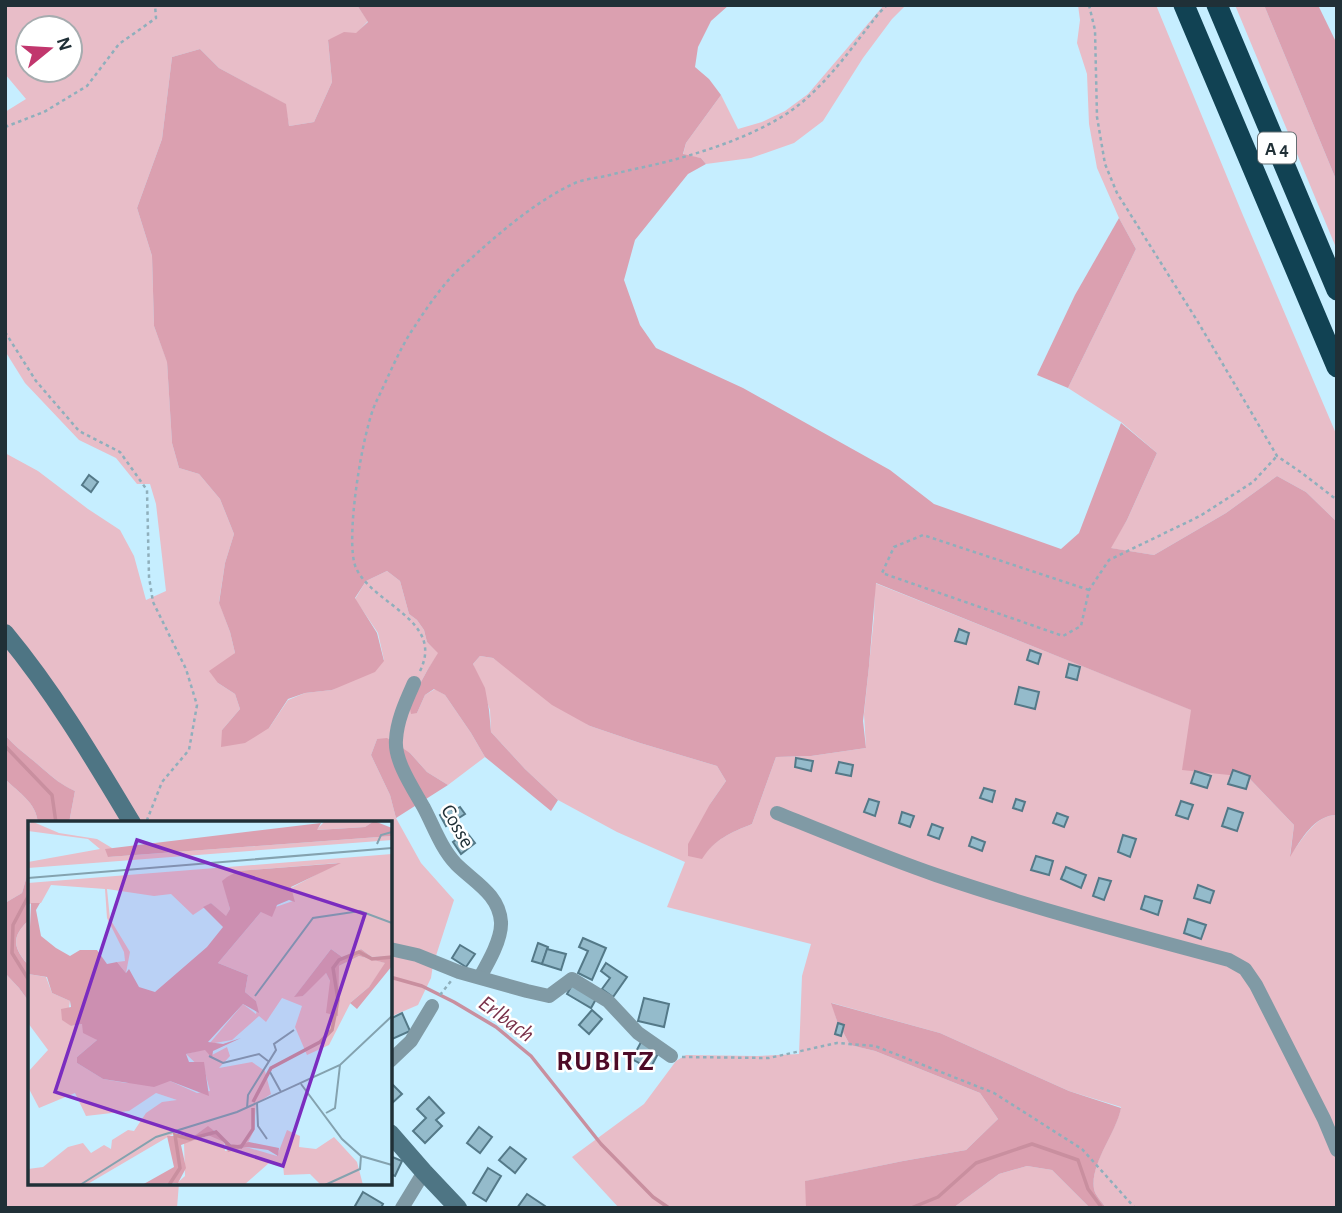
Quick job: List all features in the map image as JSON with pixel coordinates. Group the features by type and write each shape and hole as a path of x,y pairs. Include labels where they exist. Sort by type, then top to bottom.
{"highway":[{"name":"A 4","path":"1184,5 1337,367"},
{"name":"A 4","path":"1217,5 1337,290"}],"main road":[{"path":"5,633 89,751 131,821"},
{"path":"392,1135 458,1208"}],"street":[{"name":"Cosse","path":"414,683 399,721 395,742 401,764 435,833 455,863 488,891 497,906 501,924 496,943 480,977"},
{"path":"777,813 934,874 1059,914 1229,960 1245,969 1256,985 1337,1150"},
{"path":"392,949 417,955 458,972 550,996 572,979 608,1001 638,1033 671,1056"},
{"path":"392,1058 411,1041 432,1006"},
{"path":"402,1208 424,1172"}],"path":[{"path":"5,127 44,112 87,86 119,44 156,18 155,5"},
{"path":"414,683 425,661 421,634 411,620 375,592 361,577 354,564 352,527 358,474 374,407 413,328 453,275 500,233 551,196 577,182 712,148 782,117 823,83 887,5"},
{"path":"1089,5 1095,30 1097,117 1105,164 1117,193 1277,456 1337,500"},
{"path":"5,332 36,382 79,431 120,452 147,490 149,577 153,602 186,668 197,705 189,750 162,782 146,821"},
{"path":"1088,590 923,535 894,547 882,573 1063,636 1081,626 1088,590 1109,560 1200,516 1253,482 1277,456"},
{"path":"432,1006 450,982"},
{"path":"671,1056 769,1058 837,1043 876,1046 994,1093 1082,1149 1135,1208"}],"shaded area":[{"path":"5,5 357,5 368,21 356,34 328,40 332,82 314,122 289,126 285,104 219,68 200,49 172,57 162,139 137,208 152,256 154,326 167,361 172,443 179,468 199,474 220,499 234,534 225,563 219,602 235,653 218,683 235,694 240,709 222,730 269,728 288,700 305,693 332,690 384,660 378,633 355,599 366,581 387,571 400,581 409,614 424,630 427,642 439,653 409,704 417,713 425,695 435,689 445,695 485,757 448,785 427,772 410,753 377,739 371,755 390,795 396,818 421,863 454,900 431,978 418,1005 392,1016 392,821 69,821 75,791 54,778 5,735 5,453 38,471 120,530 134,556 146,600 166,591 156,504 150,484 137,484 116,458 79,440 25,383 5,351 5,112 26,99 5,74"},
{"path":"357,5 729,5 711,21 698,47 695,67 721,95 686,143 683,154 701,158 706,164 688,174 635,240 624,280 640,325 656,348 743,388 890,470 934,504 1061,549 1079,533 1121,423 1157,453 1127,520 1111,548 1154,555 1226,513 1277,476 1306,492 1337,522 1337,815 1329,816 1315,824 1290,857 1294,825 1248,777 1182,770 1191,710 876,583 863,721 866,748 811,756 776,757 752,824 724,837 712,846 702,859 688,856 688,844 726,781 717,766 590,726 552,705 493,658 480,656 473,664 485,688 491,732 558,800 551,811 485,757 445,695 434,689 425,695 417,713 411,714 409,704 438,653 427,642 424,630 417,620 409,614 400,581 387,571 366,581 355,598 377,633 384,661 375,672 332,690 305,693 288,699 269,728 245,743 221,747 222,730 240,709 235,694 218,683 209,671 235,653 219,603 225,563 234,534 220,499 199,474 179,468 172,443 167,362 154,326 152,256 137,208 162,139 172,57 200,49 219,68 286,104 289,126 314,122 332,82 328,40 344,32 356,33 368,22"},
{"path":"884,5 906,5 863,58 823,121 794,143 751,158 706,164 701,158 683,155 686,143 721,95 738,129 785,111 808,94"},
{"path":"1078,5 1156,5 1337,436 1337,522 1306,492 1277,476 1226,513 1154,555 1110,548 1127,520 1157,453 1121,422 1068,388 1136,249 1097,168 1089,124 1087,74 1077,43 1080,20"},
{"path":"1235,5 1264,5 1337,182 1337,250"},
{"path":"1264,5 1318,5 1337,44 1337,182"},
{"path":"1119,218 1136,249 1068,388 1037,375 1075,295"},
{"path":"875,583 1192,710 1248,777 1294,825 1290,855 1315,824 1329,816 1337,815 1337,1208 1106,1208 1097,1196 1094,1179 1099,1158 1121,1107 1069,1091 940,1033 832,1003 837,1021 850,1045 875,1051 980,1093 998,1119 966,1150 806,1181 806,1208 619,1208 572,1157 644,1104 676,1061 686,1055 799,1054 802,976 811,944 667,907 685,862 617,832 558,800 491,732 490,710 473,664 480,656 493,658 590,726 717,766 726,781 710,804 701,859 724,837 752,824 776,757 811,756 866,748 864,714"},
{"path":"5,735 54,779 75,791 69,821 38,821 34,809 5,779"},
{"path":"387,738 410,753 427,772 448,785 396,818 390,795 371,755 377,739"},
{"path":"5,779 34,809 38,821 28,821 28,872 22,893 5,903"},
{"path":"28,872 28,921 19,931 16,943 28,964 28,1000 5,973 5,903 22,893"},
{"path":"28,921 28,964 16,943 19,931"},
{"path":"5,973 28,1000 28,1185 179,1185 177,1208 5,1208"},
{"path":"831,1003 940,1033 1069,1091 1121,1108 1099,1159 1094,1179 1097,1196 1106,1208 1090,1208 1052,1170 1027,1166 999,1174 953,1208 806,1208 805,1181 966,1150 998,1119 980,1093 875,1051 850,1045"},
{"path":"1027,1166 1052,1170 1090,1208 953,1208 999,1174"}],"building":[{"path":"89,475 98,482 91,492 82,485"},
{"path":"959,629 969,633 966,644 955,641"},
{"path":"1030,650 1041,654 1038,664 1027,660"},
{"path":"1069,664 1080,667 1077,680 1066,677"},
{"path":"1019,687 1039,692 1035,709 1015,704"},
{"path":"796,758 813,761 811,771 795,767"},
{"path":"839,762 853,765 851,776 836,773"},
{"path":"1233,770 1250,776 1246,789 1228,784"},
{"path":"1195,771 1211,776 1207,788 1191,783"},
{"path":"984,788 995,791 992,802 980,798"},
{"path":"869,799 879,802 875,816 864,812"},
{"path":"1016,799 1025,802 1022,811 1013,808"},
{"path":"1181,801 1193,805 1188,819 1176,815"},
{"path":"460,807 465,814 446,826 440,815 451,808 453,811"},
{"path":"1228,808 1243,813 1237,831 1222,826"},
{"path":"902,812 914,816 910,827 899,823"},
{"path":"1057,813 1068,817 1064,827 1053,823"},
{"path":"932,824 943,828 939,839 928,835"},
{"path":"468,834 475,843 461,854 453,842"},
{"path":"1123,835 1136,839 1130,857 1118,852"},
{"path":"972,837 985,842 982,851 969,846"},
{"path":"1036,856 1053,861 1049,875 1031,870"},
{"path":"1066,867 1086,875 1081,888 1061,879"},
{"path":"1099,878 1111,881 1104,900 1093,896"},
{"path":"1198,885 1214,891 1210,903 1194,898"},
{"path":"1145,896 1162,901 1158,915 1141,909"},
{"path":"1188,919 1206,925 1201,939 1184,933"},
{"path":"583,938 606,948 592,980 578,973 588,951 579,947"},
{"path":"538,943 548,947 542,964 532,961"},
{"path":"460,945 475,954 466,967 452,958"},
{"path":"547,949 566,954 561,970 542,964"},
{"path":"606,963 627,977 613,997 602,989 610,978 601,971"},
{"path":"572,985 596,999 591,1008 567,994"},
{"path":"644,998 669,1004 664,1027 638,1021"},
{"path":"592,1010 602,1019 589,1034 579,1025"},
{"path":"402,1013 410,1031 392,1039 392,1018"},
{"path":"838,1023 844,1025 841,1036 835,1034"},
{"path":"641,1042 659,1052 650,1069 632,1059"},
{"path":"392,1084 402,1094 392,1103"},
{"path":"429,1097 444,1113 436,1120 442,1126 425,1143 413,1131 426,1118 417,1109"},
{"path":"479,1127 492,1137 480,1153 467,1143"},
{"path":"510,1147 526,1159 515,1173 499,1160"},
{"path":"392,1157 402,1161 395,1176 392,1175"},
{"path":"488,1168 501,1176 486,1201 473,1193"},
{"path":"363,1192 383,1204 381,1208 355,1206"},
{"path":"527,1194 545,1206 544,1208 517,1208"}],"waterway":[{"name":"Erlbach","path":"5,746 52,795 56,821"},
{"name":"Erlbach","path":"28,897 13,925 12,953 28,979"},
{"name":"Erlbach","path":"392,978 422,986 454,1002 496,1027 531,1056 601,1144 653,1197 669,1208"},
{"name":"Erlbach","path":"911,1208 938,1197 976,1163 1032,1144 1078,1160 1088,1189 1102,1208"}],"district":[{"name":"RUBITZ","path":"606,1060"}]}
